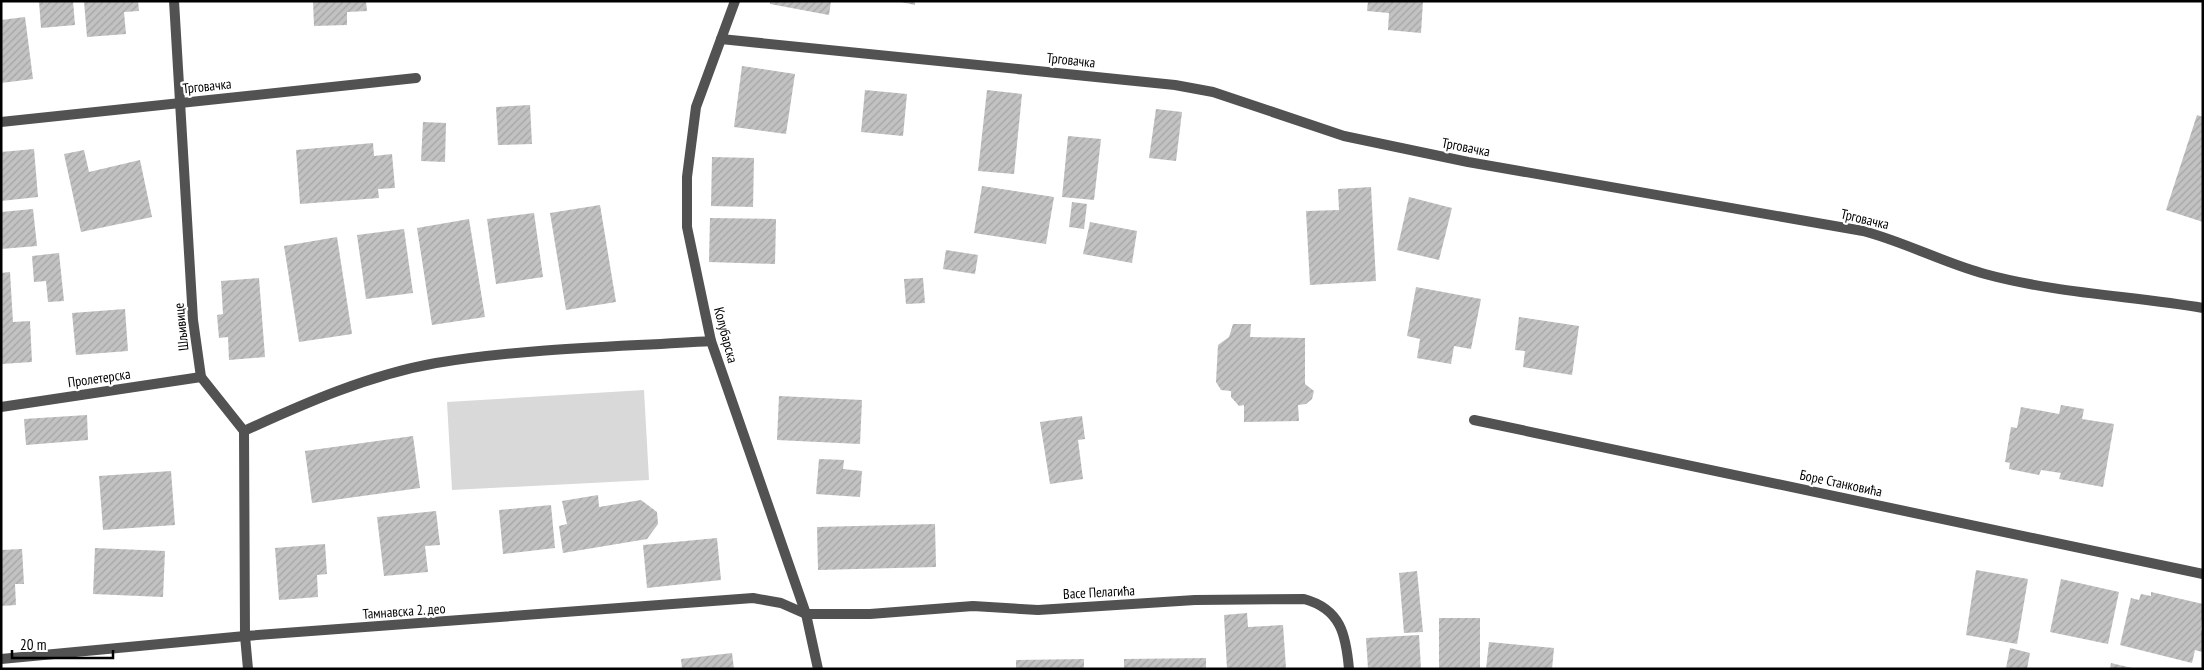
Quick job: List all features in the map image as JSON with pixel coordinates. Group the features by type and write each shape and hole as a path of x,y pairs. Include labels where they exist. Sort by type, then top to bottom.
{"street":[{"name":"Шљивице","path":"174,1 193,320 201,377"},
{"name":"Колубарска","path":"735,1 696,107 687,177 687,227 711,341 806,614 818,669"},
{"name":"Трговачка","path":"721,39 1175,85 1213,92 1344,136 1468,162 1863,230 1894,239 1984,274 2026,284 2203,308"},
{"name":"Трговачка","path":"1,122 416,78"},
{"path":"244,430 288,410 370,379 435,364 508,354 711,341"},
{"path":"201,377 244,430 248,669"},
{"name":"Пролетерска","path":"1,407 201,377"},
{"name":"Боре Станковића","path":"1474,420 2203,574"},
{"name":"Тамнавска 2. део","path":"1,659 246,636 753,598 781,603 806,614"},
{"name":"Васе Пелагића","path":"806,614 870,614 973,606 1038,610 1195,600 1304,599 1316,602 1326,609 1342,628 1346,639 1349,669"}],"shaded area":[{"path":"644,390 649,480 452,490 447,402"}],"building":[{"path":"39,1 73,1 75,25 41,28"},
{"path":"84,1 138,1 139,11 124,12 126,34 87,37"},
{"path":"313,1 366,1 367,11 347,12 347,25 314,26"},
{"path":"770,1 831,1 829,15 770,4"},
{"path":"896,1 915,1 915,5"},
{"path":"1368,1 1423,1 1421,33 1388,30 1389,13 1367,11"},
{"path":"25,17 33,79 1,83 1,20"},
{"path":"742,66 795,74 786,134 734,127"},
{"path":"865,90 907,94 903,136 861,132"},
{"path":"987,90 1022,94 1014,174 978,171"},
{"path":"530,105 532,144 498,145 496,107"},
{"path":"1156,109 1182,112 1176,161 1149,158"},
{"path":"2197,115 2203,117 2203,222 2166,210"},
{"path":"423,122 446,123 445,162 421,161"},
{"path":"1068,136 1101,139 1094,200 1062,197"},
{"path":"373,143 374,156 392,154 395,188 378,189 379,198 300,204 296,150"},
{"path":"34,149 38,197 1,201 1,152"},
{"path":"84,150 89,172 140,160 152,217 81,232 64,154"},
{"path":"712,157 754,158 753,207 711,206"},
{"path":"982,186 1054,197 1046,244 974,233"},
{"path":"1371,187 1376,281 1310,285 1306,211 1339,210 1338,189"},
{"path":"1409,197 1452,208 1439,260 1397,250"},
{"path":"1072,202 1087,204 1084,229 1069,227"},
{"path":"600,205 616,302 566,310 550,213"},
{"path":"33,209 37,246 1,249 1,212"},
{"path":"534,213 543,277 496,284 487,219"},
{"path":"710,218 776,219 775,264 709,262"},
{"path":"469,219 485,317 432,325 417,228"},
{"path":"1090,222 1137,231 1132,263 1083,254"},
{"path":"404,229 413,293 366,299 357,235"},
{"path":"337,237 352,334 299,342 284,246"},
{"path":"946,250 978,255 975,274 943,269"},
{"path":"59,253 64,301 48,302 46,281 34,282 32,256"},
{"path":"10,272 13,322 30,321 32,362 1,364 1,273"},
{"path":"259,278 265,357 229,360 228,337 219,338 217,315 223,314 221,281"},
{"path":"923,278 925,303 906,304 904,279"},
{"path":"1416,287 1481,299 1471,349 1454,346 1451,364 1417,358 1420,339 1407,336"},
{"path":"125,309 128,351 76,355 72,313"},
{"path":"1519,317 1579,326 1572,375 1523,367 1525,351 1515,350"},
{"path":"1233,324 1251,324 1250,337 1305,338 1305,384 1314,391 1312,399 1306,404 1298,405 1299,421 1244,422 1244,405 1239,406 1231,397 1231,391 1221,390 1216,382 1218,345 1229,337"},
{"path":"779,396 862,400 860,444 777,440"},
{"path":"2061,405 2084,409 2082,419 2114,424 2103,487 2059,479 2061,473 2041,470 2039,475 2009,469 2010,463 2005,462 2011,427 2017,428 2021,407 2059,414"},
{"path":"87,415 88,440 26,445 24,419"},
{"path":"1082,416 1085,439 1078,440 1083,479 1050,484 1040,422"},
{"path":"413,436 420,488 312,503 305,451"},
{"path":"819,459 844,460 843,469 862,471 860,497 816,494"},
{"path":"171,471 175,525 103,530 99,476"},
{"path":"598,495 599,507 641,500 657,512 658,524 647,539 563,553 559,526 567,524 562,501"},
{"path":"551,505 555,548 503,554 499,510"},
{"path":"436,511 440,545 425,546 428,572 384,576 377,517"},
{"path":"935,524 936,567 818,570 817,527"},
{"path":"717,538 721,580 647,588 643,545"},
{"path":"325,544 327,574 317,575 318,597 279,600 275,548"},
{"path":"95,548 165,551 163,597 93,594"},
{"path":"22,549 24,584 15,584 16,605 1,606 1,550"},
{"path":"1976,570 2028,579 2017,644 1966,635"},
{"path":"1417,571 1423,632 1404,633 1399,573"},
{"path":"2061,579 2119,592 2108,644 2050,632"},
{"path":"2151,592 2203,604 2201,630 2203,631 2203,649 2202,652 2195,650 2192,663 2120,645 2131,598 2139,600 2141,594 2151,596"},
{"path":"1247,613 1248,627 1283,625 1286,668 1227,669 1224,615"},
{"path":"1439,618 1480,618 1480,669 1439,669"},
{"path":"1419,635 1421,669 1368,669 1366,638"},
{"path":"1489,642 1554,648 1552,669 1486,669"},
{"path":"2010,648 2030,653 2027,669 2006,668"},
{"path":"732,653 734,669 682,669 681,659"},
{"path":"1206,658 1206,669 1124,669 1124,659"},
{"path":"1084,659 1084,669 1016,669 1016,660"},
{"path":"2111,663 2132,668 2132,669 2110,669"}]}
